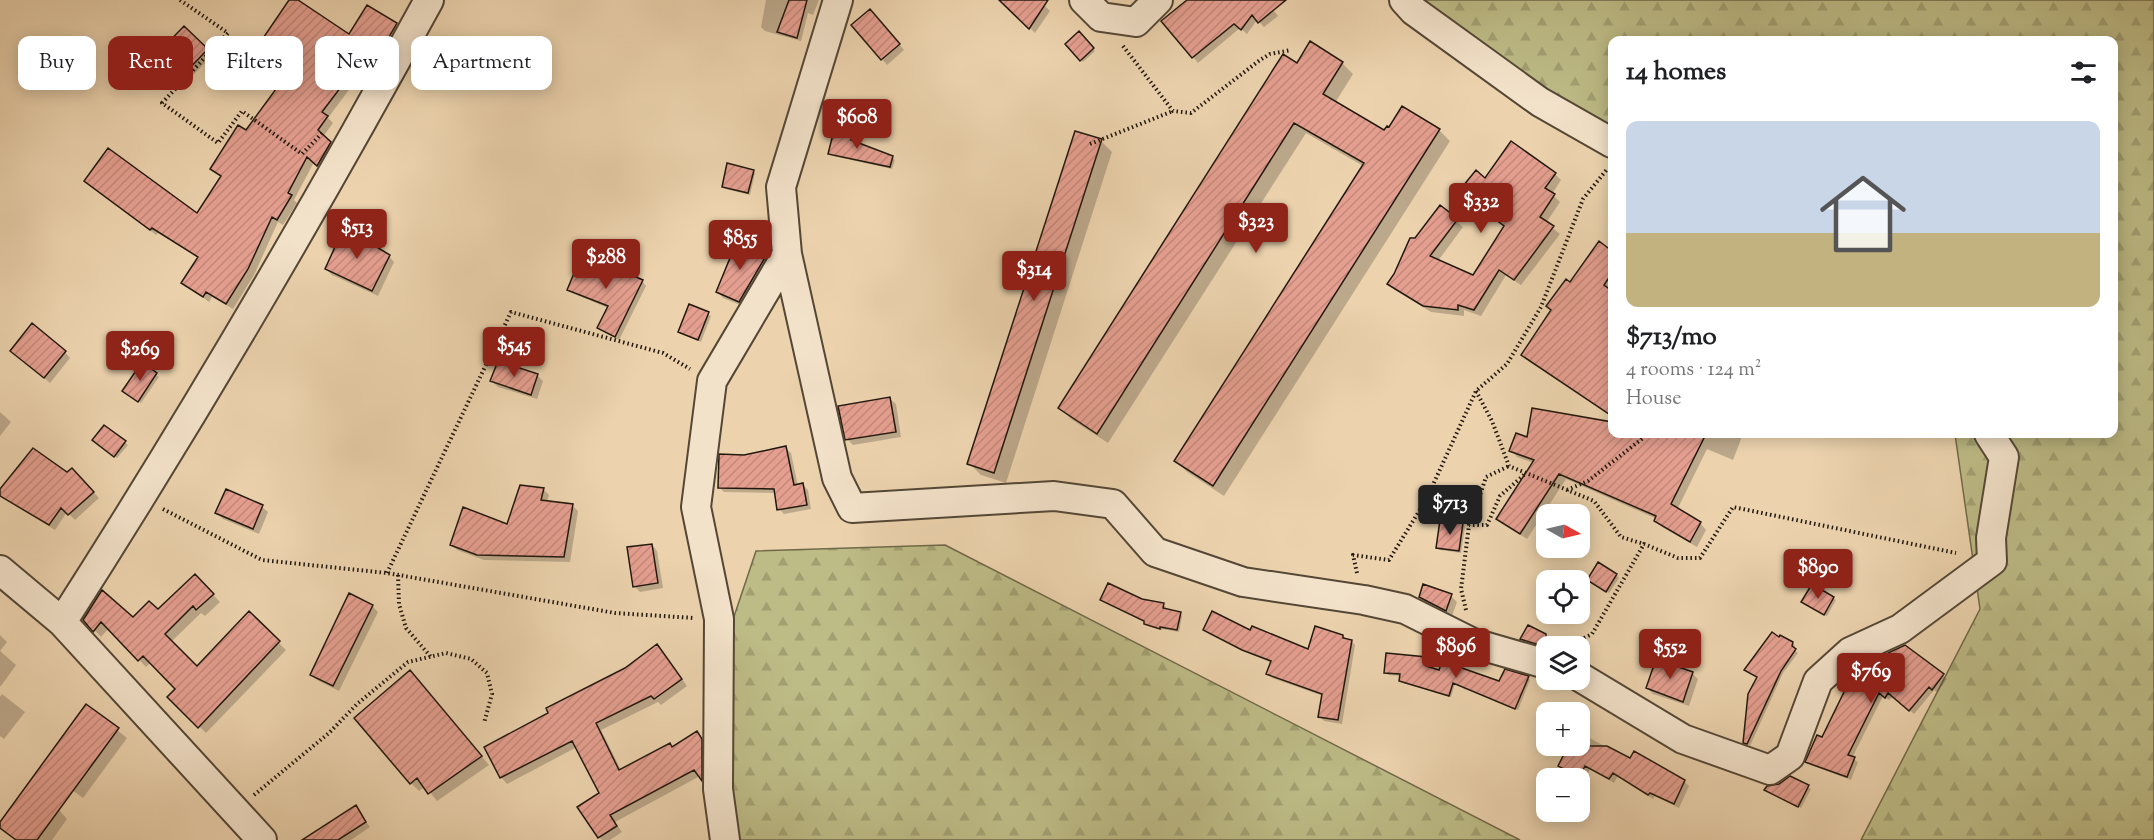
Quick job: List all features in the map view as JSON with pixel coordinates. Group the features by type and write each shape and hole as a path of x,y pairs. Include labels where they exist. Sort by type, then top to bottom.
{"street":[{"path":"62,622 141,498 355,136 429,0"},
{"path":"838,0 781,187 787,254 837,478 852,508 1054,496 1113,504 1155,552 1243,582 1364,600 1405,609 1473,642 1536,661"},
{"path":"1092,9 1136,22 1158,0"},
{"path":"1404,0 1432,25 1540,102 1608,141"},
{"path":"725,840 718,789 718,619 696,507 712,381 787,254"},
{"path":"1590,683 1683,739 1770,770 1790,756 1818,681 1850,652 1900,629 1992,561 1991,538 2004,457 1992,438"},
{"path":"0,570 62,622 262,840"}],"path":[{"path":"180,0 228,33 162,103 218,143 242,111 302,154 327,128 355,136"},
{"path":"1092,9 1173,111"},
{"path":"1090,144 1173,111 1191,113 1269,54 1291,50"},
{"path":"1364,600 1353,555 1389,560 1430,490 1476,391 1507,364 1541,306 1583,199 1608,168"},
{"path":"387,573 511,312 663,353 712,381"},
{"path":"1476,391 1492,421 1509,466 1594,501 1621,537 1678,558 1700,558 1733,507 1992,561"},
{"path":"1567,490 1588,481 1643,438"},
{"path":"1430,490 1479,498 1486,477 1509,466"},
{"path":"1473,642 1461,589 1469,525 1487,525 1500,496 1526,473"},
{"path":"141,498 262,560 387,573 615,613 718,619"},
{"path":"1588,636 1592,634 1644,544"},
{"path":"398,575 399,604 406,628 431,657"},
{"path":"252,796 329,733 357,704 408,662 446,653 471,659 487,673 492,694 484,723"}],"green space":[{"path":"1412,0 2154,0 2154,840 1861,840 1980,609 1956,438 2118,438 2118,36 1608,36 1608,139"},
{"path":"945,545 1520,840 737,840 712,682 756,551"}],"building":[{"path":"289,0 298,0 349,34 367,5 397,23 390,36 315,36 315,90 339,90 322,112 328,116 318,130 331,142 317,166 307,157 288,193 292,195 277,220 272,217 248,269 226,304 206,292 203,297 181,283 198,257 152,228 150,230 84,181 108,148 197,213 221,176 210,169 238,125 246,130 275,90 303,90 303,36 264,36"},
{"path":"789,0 807,0 797,38 777,32"},
{"path":"999,0 1048,0 1029,29"},
{"path":"1187,0 1286,0 1258,23 1252,15 1241,30 1234,24 1192,58 1161,21"},
{"path":"870,9 900,44 881,60 851,25"},
{"path":"184,26 205,46 205,52 193,65 193,36 174,36"},
{"path":"1079,31 1094,48 1080,61 1065,44"},
{"path":"1310,41 1343,62 1323,94 1384,130 1387,126 1389,127 1402,106 1440,129 1213,486 1174,461 1364,163 1294,123 1097,434 1058,408 1283,54 1297,63"},
{"path":"834,130 852,134 851,140 893,156 890,167 828,154"},
{"path":"1075,131 1102,139 994,473 967,464"},
{"path":"1511,141 1556,173 1545,188 1555,194 1540,217 1554,226 1514,280 1499,270 1474,310 1458,305 1458,310 1423,306 1387,284 1410,238 1415,238 1440,205 1458,219 1430,256 1473,275 1504,226 1459,191 1476,170 1485,178"},
{"path":"727,163 754,170 748,193 722,187"},
{"path":"344,227 390,255 372,291 325,269"},
{"path":"737,241 767,254 739,302 716,292"},
{"path":"1599,241 1608,248 1608,279 1604,285 1608,288 1608,413 1521,355 1551,310 1546,306 1566,279 1570,282"},
{"path":"582,254 643,280 615,337 597,328 608,306 567,290"},
{"path":"689,304 709,312 698,340 678,332"},
{"path":"32,323 66,351 44,378 10,351"},
{"path":"498,361 538,374 531,395 490,381"},
{"path":"142,362 157,373 138,402 122,391"},
{"path":"890,397 896,432 845,440 838,406"},
{"path":"1532,408 1608,421 1608,438 1704,438 1671,504 1701,522 1690,542 1654,521 1656,516 1559,474 1540,504 1536,504 1536,509 1520,534 1496,519 1534,460 1509,451 1516,433 1527,437"},
{"path":"104,425 126,441 114,457 92,440"},
{"path":"786,446 794,485 803,483 807,505 777,510 774,489 718,488 719,454 744,455"},
{"path":"33,448 67,472 72,468 94,492 68,515 61,508 49,525 0,496 0,489"},
{"path":"520,485 544,488 541,500 573,504 564,557 477,555 450,545 463,507 507,524"},
{"path":"226,489 263,505 253,529 215,513"},
{"path":"1440,520 1463,523 1459,551 1436,548"},
{"path":"652,544 658,583 633,587 627,547"},
{"path":"1598,562 1617,574 1606,592 1590,582 1590,575"},
{"path":"195,574 214,594 196,610 193,606 165,634 197,666 249,611 280,641 198,728 167,697 175,689 143,656 138,661 101,622 93,632 83,620 102,590 133,617 149,601 158,609"},
{"path":"1108,583 1142,599 1164,603 1163,608 1181,612 1177,630 1160,627 1160,629 1144,624 1144,621 1100,600"},
{"path":"1423,584 1452,594 1446,611 1419,597"},
{"path":"1812,584 1834,597 1824,615 1801,602"},
{"path":"349,593 373,605 333,686 310,675"},
{"path":"1212,611 1250,630 1252,626 1308,649 1315,626 1352,640 1338,720 1318,717 1322,694 1266,674 1271,661 1242,650 1203,630"},
{"path":"1528,625 1546,634 1546,636 1536,636 1536,644 1520,639"},
{"path":"1772,632 1793,642 1792,646 1796,649 1781,671 1747,744 1743,743 1748,694 1757,677 1744,670"},
{"path":"657,644 682,679 654,699 651,696 596,723 619,770 670,743 672,747 697,731 702,739 702,781 694,770 610,815 617,826 598,838 577,807 599,793 572,741 500,778 484,747 548,713 546,708 625,668"},
{"path":"1905,645 1944,674 1932,690 1929,687 1909,711 1888,693 1885,698 1879,693 1848,755 1855,757 1847,777 1805,762 1817,735 1822,737 1845,690 1847,691 1871,660 1874,659 1879,663 1888,653"},
{"path":"1386,653 1427,657 1426,666 1439,670 1442,661 1499,681 1505,669 1529,676 1515,709 1453,683 1449,696 1399,681 1400,674 1384,673"},
{"path":"1656,659 1693,672 1683,702 1646,688"},
{"path":"410,670 482,756 428,794 417,778 410,784 354,718"},
{"path":"86,704 119,728 37,840 16,840 0,828 0,822"},
{"path":"1590,746 1607,746 1630,758 1634,751 1685,780 1674,804 1650,793 1648,795 1613,773 1609,779 1585,766 1584,768 1562,768 1558,766 1563,756 1590,756"},
{"path":"1790,776 1809,785 1798,807 1764,790 1767,786 1779,784"},
{"path":"356,805 366,822 338,840 302,840"}]}
